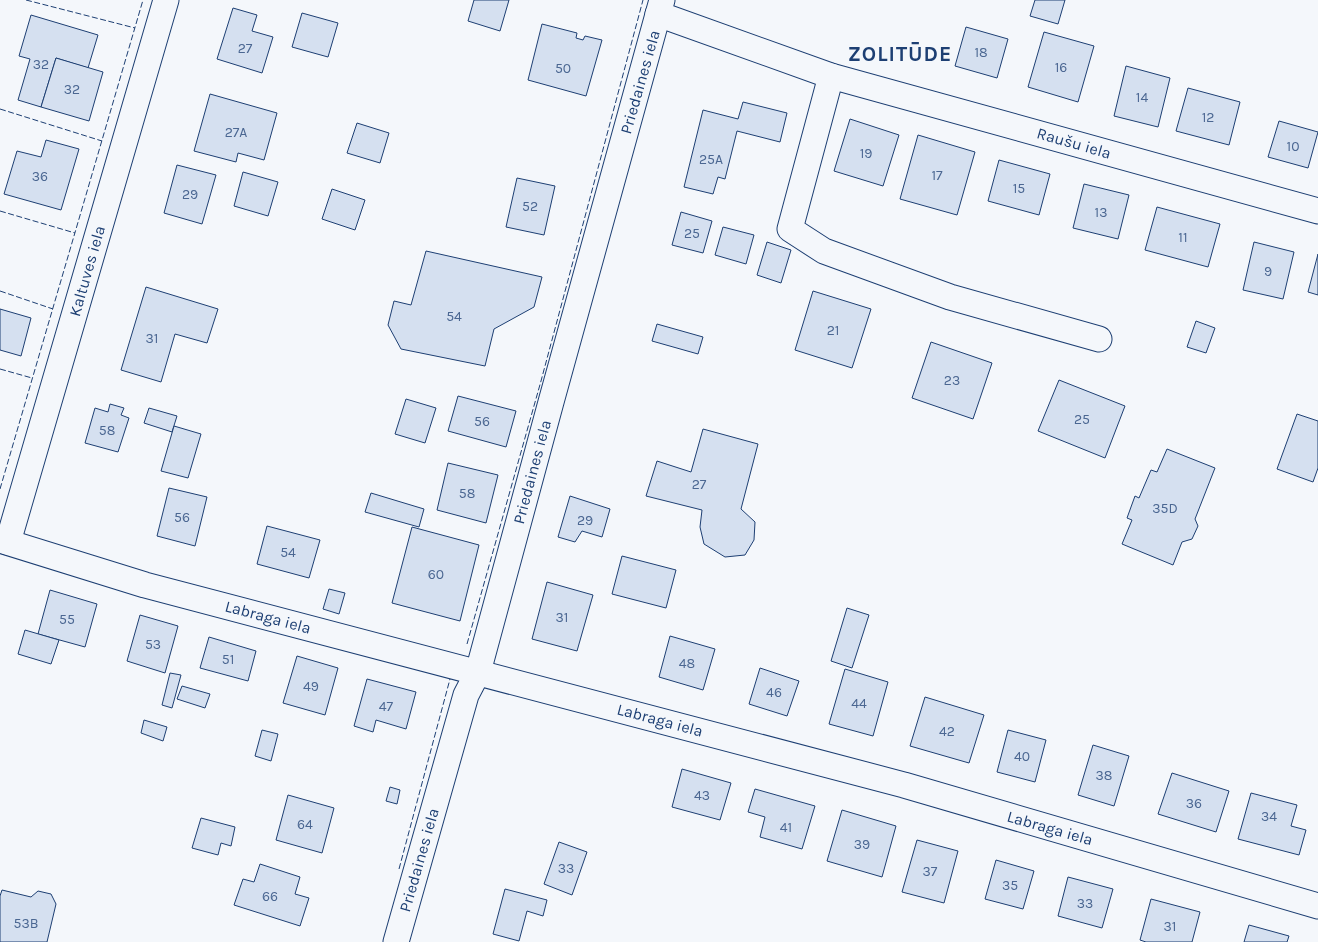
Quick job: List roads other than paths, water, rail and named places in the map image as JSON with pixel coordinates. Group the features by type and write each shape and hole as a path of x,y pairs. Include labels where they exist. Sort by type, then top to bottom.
{"street":[{"name":"Kaltuves iela","path":"4,541 166,0"},
{"name":"Raušu iela","path":"660,7 831,76 1318,211"},
{"name":"Priedaines iela","path":"396,942 466,695 478,672 550,402 660,7"},
{"path":"831,76 790,228 824,251 950,297 1099,339"},
{"name":"Labraga iela","path":"4,541 145,585 904,785 1318,906"}],"district":[{"name":"ZOLITŪDE","path":"900,54"}]}
